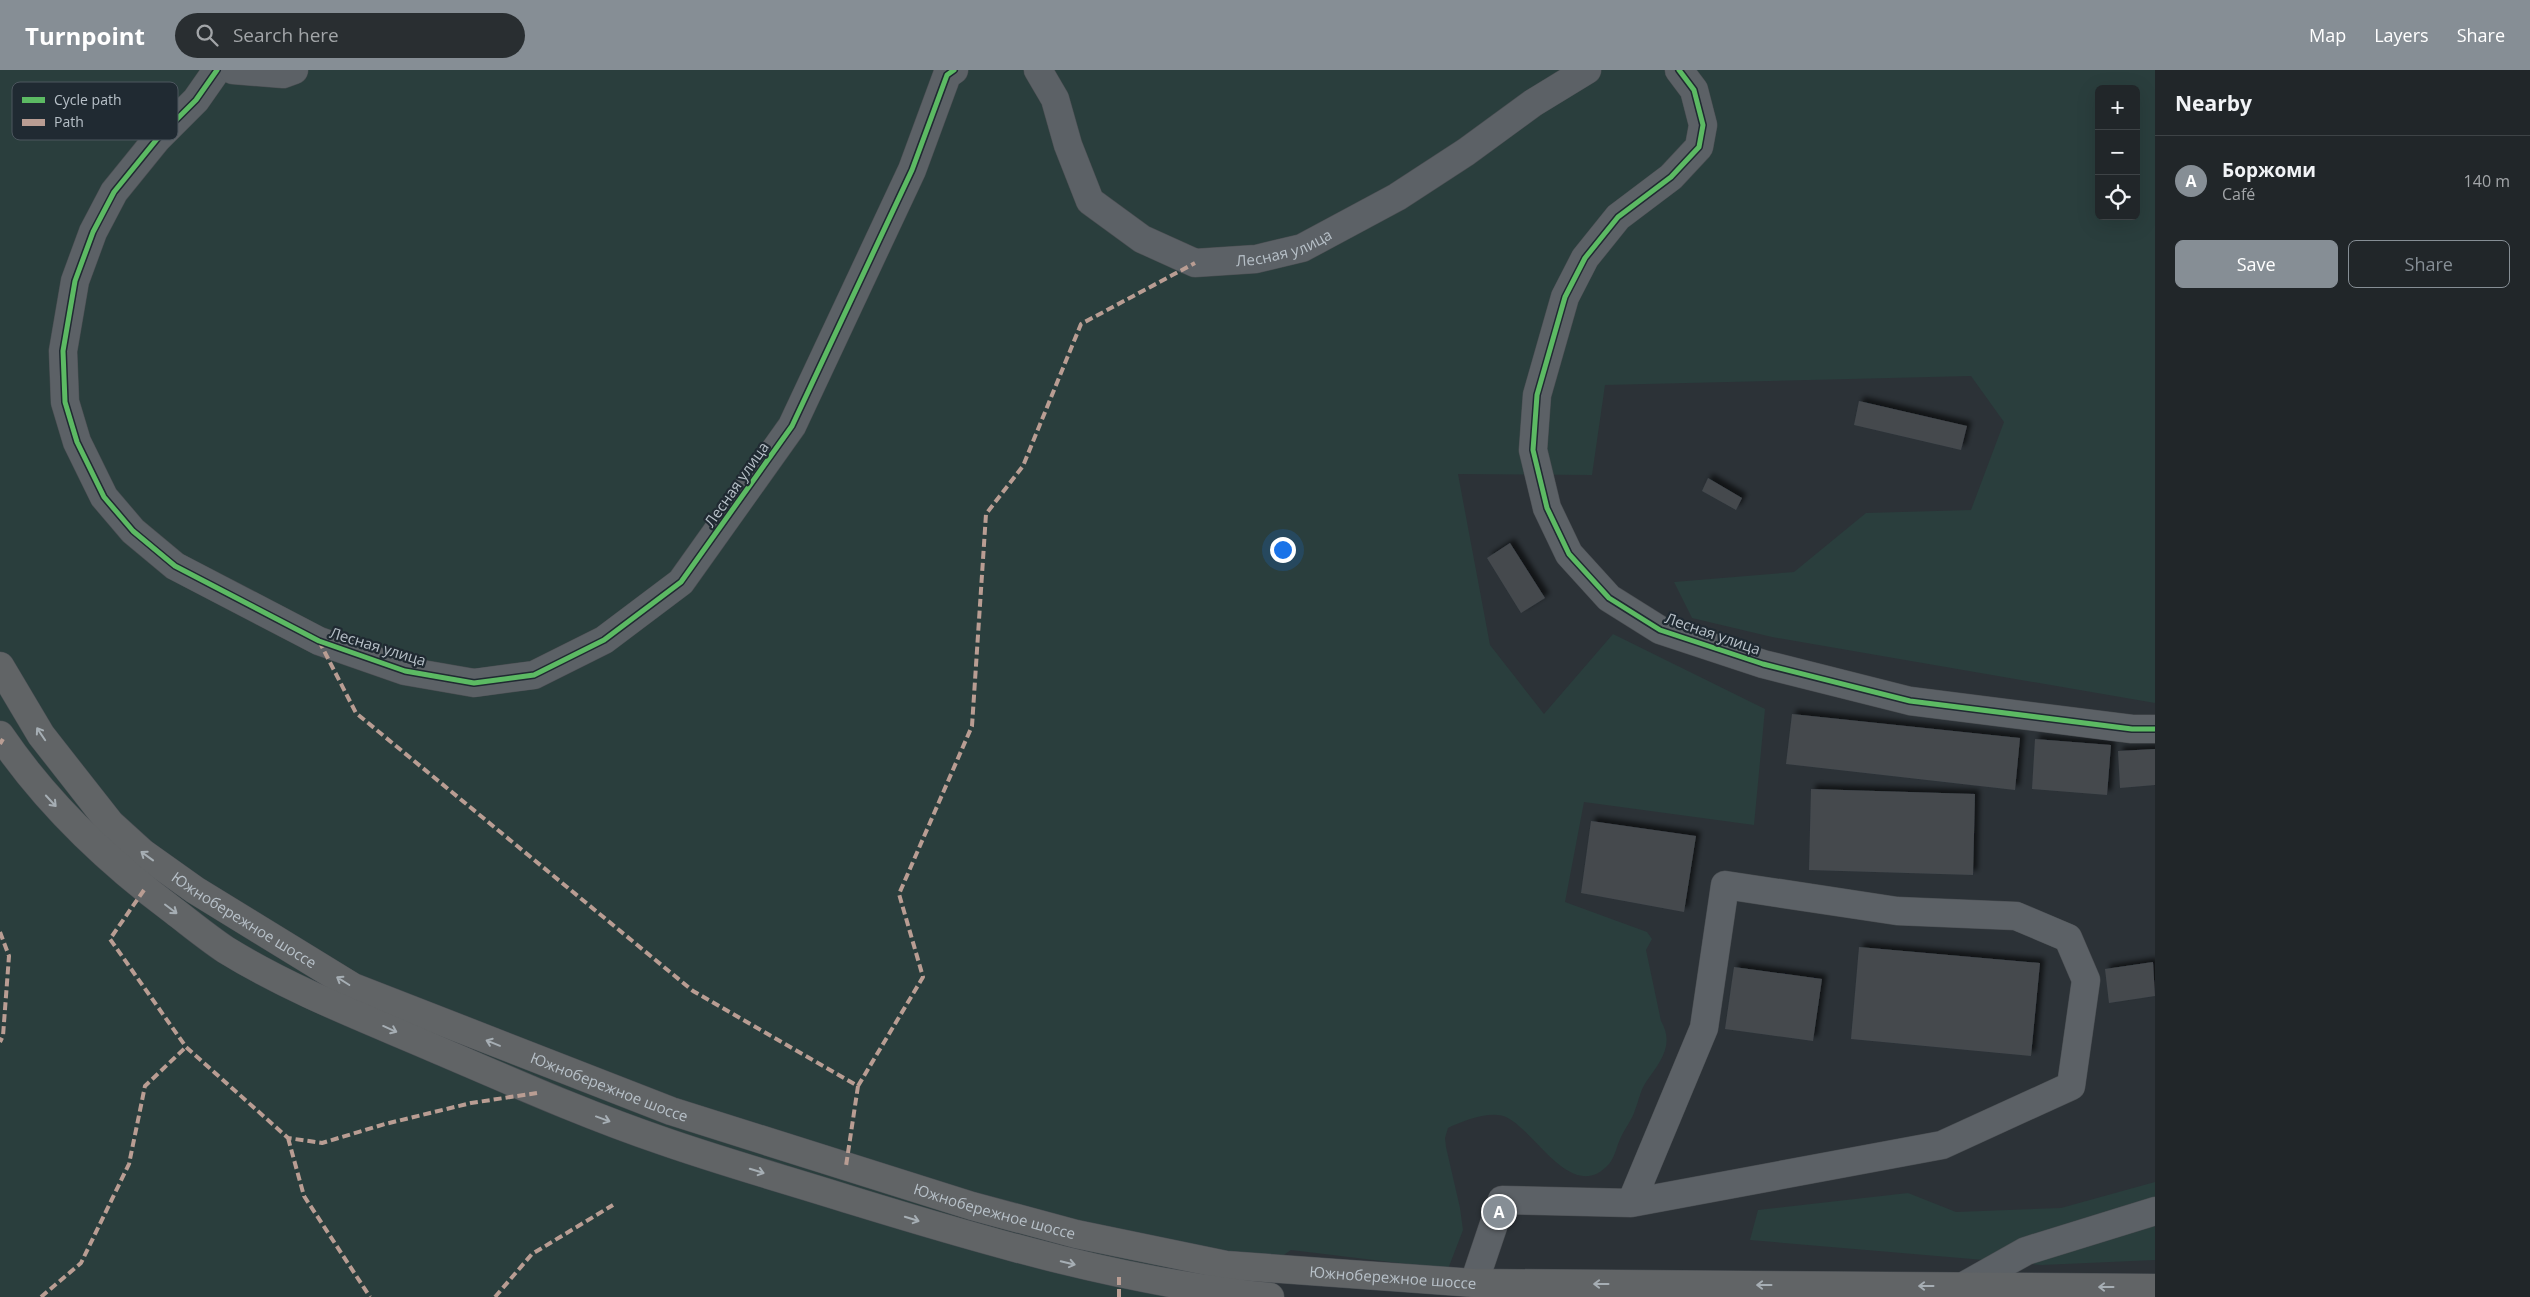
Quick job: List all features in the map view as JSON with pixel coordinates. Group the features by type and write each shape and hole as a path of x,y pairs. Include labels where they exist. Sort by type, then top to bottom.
{"highway":[{"name":"Южнобережное шоссе","path":"0,666 41,735 110,823 143,853 195,890 353,987 672,1111 972,1206 1076,1234 1226,1265 1474,1290 1962,1286 2155,1288"},
{"name":"Южнобережное шоссе","path":"0,734 21,766 49,799 109,860 144,890 225,949 309,994 557,1102 674,1145 967,1236 1074,1264 1223,1292 1270,1297"}],"street":[{"name":"Лесная улица","path":"178,118 196,100 217,70"},
{"path":"233,70 283,74 294,70"},
{"name":"Лесная улица","path":"156,140 114,192 93,232 76,281 63,351 65,402 76,442 104,497 133,531 175,566 319,641 405,671 474,683 534,674 604,640 681,582 792,426 912,170 947,75 954,70"},
{"name":"Лесная улица","path":"1038,70 1055,99 1068,145 1090,201 1142,239 1195,263 1256,259 1302,248 1397,197 1466,152 1533,103 1588,70"},
{"name":"Лесная улица","path":"1679,70 1694,90 1704,125 1699,147 1671,177 1618,217 1584,258 1564,297 1537,395 1533,450 1547,508 1569,554 1609,598 1660,630 1763,664 1910,701 2132,729 2155,729"},
{"path":"1474,1290 1502,1200 1631,1203 1942,1146 2071,1086 2086,980 2068,938 2016,916 1897,911 1725,885 1704,1028 1631,1203"},
{"path":"1962,1286 2026,1251 2155,1211"}],"green space":[{"path":"0,70 2155,70 2155,703 1772,637 1692,618 1674,582 1794,572 1866,513 1971,510 2004,422 1971,376 1605,385 1592,475 1458,474 1490,645 1544,714 1613,634 1765,709 1754,825 1584,802 1565,902 1647,932 1652,939 1646,950 1661,1021 1667,1038 1661,1060 1644,1085 1634,1114 1609,1164 1595,1174 1582,1176 1568,1171 1555,1161 1518,1125 1506,1117 1493,1115 1469,1120 1448,1128 1445,1138 1463,1230 1448,1269 1291,1250 1222,1297 0,1297"},
{"path":"2155,1182 2155,1260 2042,1265 1750,1240 1758,1210 1908,1193 1956,1212 2061,1208"}],"building":[{"path":"1859,401 1967,426 1961,450 1854,425"},
{"path":"1708,478 1742,498 1736,510 1702,491"},
{"path":"1510,543 1545,598 1521,613 1487,558"},
{"path":"1792,714 2020,738 2015,790 1786,764"},
{"path":"2035,739 2111,745 2107,795 2032,789"},
{"path":"2155,749 2155,785 2120,788 2118,751"},
{"path":"1811,789 1975,794 1973,875 1809,870"},
{"path":"1591,821 1696,836 1684,912 1581,893"},
{"path":"1859,947 2040,963 2031,1056 1851,1039"},
{"path":"2153,962 2155,996 2109,1003 2105,969"},
{"path":"1734,967 1822,979 1813,1041 1725,1029"}],"marked path":[{"path":"858,1086 923,977 899,894 972,726 986,514 1023,466 1081,324 1195,263"},
{"path":"319,641 356,713 693,991 858,1086 846,1166"},
{"path":"0,744 3,739"},
{"path":"144,890 110,939 186,1047 288,1138 322,1143 385,1124 471,1103 537,1093"},
{"path":"0,932 9,956 3,1036 0,1042"},
{"path":"41,1297 81,1263 129,1164 145,1086 186,1047"},
{"path":"288,1138 304,1196 370,1297"},
{"path":"495,1297 532,1254 613,1205"},
{"path":"1119,1273 1119,1297"}],"cycle path":[{"path":"178,118 196,100 217,70"},
{"path":"156,140 114,192 93,232 75,281 63,351 65,402 77,442 104,497 133,531 175,566 319,641 405,671 474,683 534,675 604,640 681,582 792,426 912,170 947,75 954,70"},
{"path":"1679,70 1694,90 1703,125 1699,147 1671,177 1618,217 1585,258 1565,297 1537,395 1533,450 1547,508 1569,554 1609,598 1660,630 1763,664 1910,701 2132,729 2155,729"}],"place":[{"name":"Боржоми","path":"1499,1212"}]}
